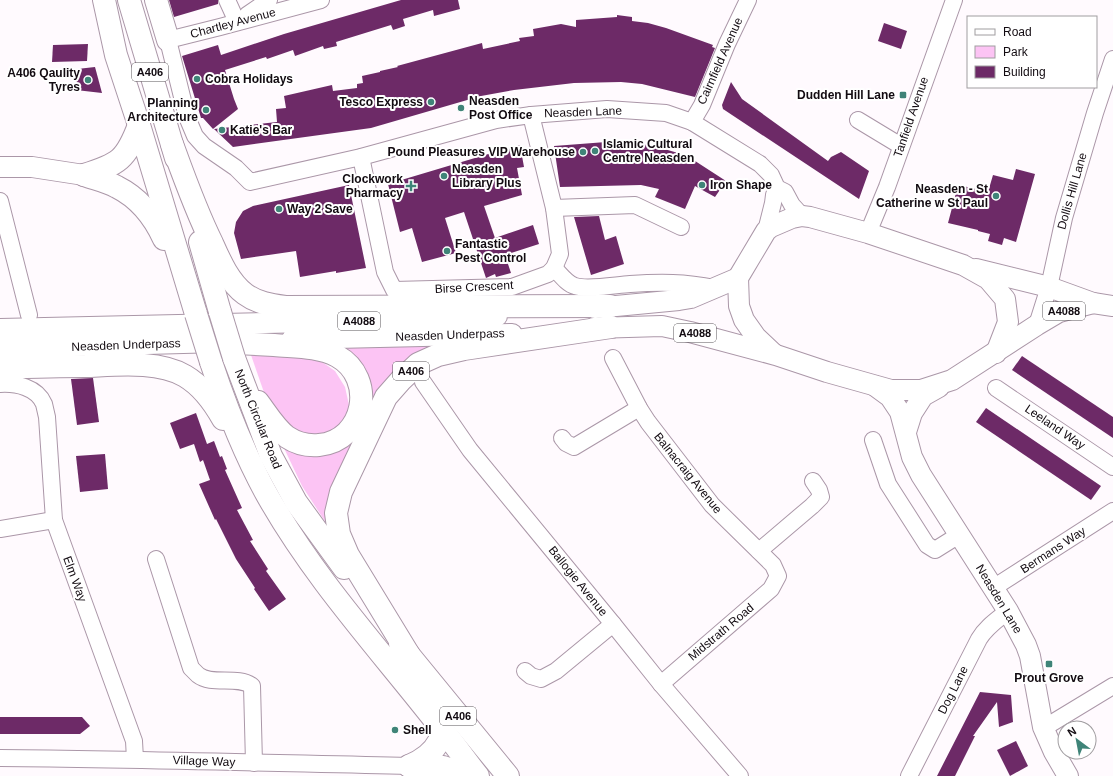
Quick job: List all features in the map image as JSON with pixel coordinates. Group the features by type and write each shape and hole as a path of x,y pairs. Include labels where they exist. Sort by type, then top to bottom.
{"highway":[{"name":"North Circular Road","path":"104,0 116,55 139,125 186,287 196,314 214,352 222,395 236,430 266,492 311,564 379,652 441,727 478,776"},
{"name":"North Circular Road","path":"129,0 220,312 237,366 271,456 296,502 409,655 508,776"},
{"path":"156,0 168,40"},
{"path":"84,175 114,164 121,159 127,152 139,125"},
{"name":"A406","path":"172,144 198,215 218,257 236,285 244,294 254,300 268,305 285,307 611,317"},
{"path":"84,175 115,186 126,192 145,208 154,219 161,232 186,287"},
{"name":"A406","path":"409,655 348,555 339,534 336,513 341,492 386,397 418,364 438,355 611,317"},
{"name":"A406","path":"214,352 305,347 324,351 337,356 348,365 356,375 362,401 359,414 354,425 337,440 325,445 312,446 298,443 287,437 276,426 258,402 237,366"},
{"name":"A406","path":"0,368 148,366 168,369 184,375 199,386 217,408 266,492"},
{"path":"409,766 422,760 432,750 439,740 441,727"},
{"path":"409,766 444,767 469,776"}],"main road":[{"path":"0,167 32,168 84,175"},
{"name":"A4088","path":"766,231 780,223 802,216 810,217 868,233 963,266 1049,287 1093,303 1113,306"},
{"path":"738,278 766,231"},
{"name":"A4088","path":"963,266 988,279 1005,299 1008,322 996,353"},
{"name":"A4088","path":"738,278 739,306 744,320 756,337 776,356 891,390 921,390 952,380 1059,312 1093,303"},
{"name":"Neasden Underpass","path":"0,348 214,352 337,338 522,333 611,317 691,298 738,278"},
{"name":"Neasden Underpass","path":"0,329 446,319 521,315 611,317 690,332 776,356"},
{"path":"906,432 912,413 922,396 952,380"},
{"name":"Neasden Lane","path":"873,385 890,397 900,412 912,457 921,475 1008,611 1026,644 1030,656 1043,727 1054,752 1068,776"}],"street":[{"path":"227,0 237,22 269,0"},
{"name":"Chartley Avenue","path":"168,40 321,0"},
{"name":"Cairnfield Avenue","path":"692,122 702,105 727,44 748,0"},
{"name":"Tanfield Avenue","path":"868,233 954,0"},
{"name":"Neasden Lane","path":"168,40 187,117 195,136 204,146 236,168 250,182 361,157 496,120 531,115 606,110 666,113 692,122 760,164 771,175 777,188 785,192 792,205 802,216"},
{"name":"Dollis Hill Lane","path":"1037,325 1049,287 1064,218 1113,59"},
{"path":"531,115 554,208 560,254 554,268 570,284 576,286 659,282 691,283 715,288"},
{"path":"858,120 901,146"},
{"name":"Birse Crescent","path":"361,157 385,272 394,290 512,287 548,274 554,268"},
{"path":"766,231 777,188"},
{"path":"0,201 29,315"},
{"path":"554,208 635,205 681,227"},
{"name":"Balnacraig Avenue","path":"613,358 648,422 712,505 773,565 778,576"},
{"name":"Ballogie Avenue","path":"423,382 470,450 614,624 660,684 740,776"},
{"name":"Elm Way","path":"0,384 24,386 38,395 44,404 47,417 54,520 134,741 135,759"},
{"name":"Leeland Way","path":"996,388 1113,467"},
{"path":"562,438 566,443 574,447 639,408"},
{"path":"873,440 888,484 927,545 935,550 959,535"},
{"path":"759,551 821,497 819,490 813,481"},
{"name":"Bermans Way","path":"993,588 1113,511"},
{"path":"0,529 54,520"},
{"path":"156,559 191,668 199,676 205,678 247,682 252,686 254,763"},
{"name":"Midstrath Road","path":"660,684 771,589 778,576"},
{"name":"Dog Lane","path":"909,776 979,639 988,627 1008,611"},
{"path":"524,670 532,676 541,679 556,671 614,624"},
{"path":"1043,727 1113,686"},
{"name":"Village Way","path":"0,758 135,759 409,766"}],"green space":[{"path":"337,345 429,346 429,349 420,353 330,529 302,486 283,446 362,425"},
{"path":"251,355 311,357 335,371 345,387 349,405 349,413 334,433 296,435 267,401"}],"building":[{"path":"169,0 218,0 218,4 174,17"},
{"path":"401,0 458,0 460,9 434,16 433,10 403,19 405,26 393,30 391,25 336,42 337,46 324,49 323,46 295,56 293,50 267,59 266,57 225,70 238,109 213,129 203,118 201,118 182,56 218,45 221,55 284,34"},
{"path":"617,15 632,17 632,21 648,23 666,28 713,45 712,47 715,48 695,97 642,84 621,82 574,83 514,90 481,96 371,128 233,147 214,129 277,122 276,109 286,108 284,96 332,85 333,91 357,88 357,84 363,83 362,76 398,67 397,66 482,43 483,49 520,41 519,38 534,36 533,29 561,24 576,27 576,20 617,17"},
{"path":"884,23 907,31 901,49 878,41"},
{"path":"88,44 87,61 52,62 53,45"},
{"name":"A406 Qaulity Tyres","path":"95,67 102,93 76,90 77,69"},
{"path":"731,82 742,99 828,161 831,157 841,152 869,171 859,199 723,109 722,105"},
{"path":"619,141 654,146 678,153 692,159 726,181 715,197 695,186 685,209 655,197 659,189 641,185 560,187 554,146"},
{"path":"520,145 524,167 517,168 522,195 484,206 495,238 533,225 539,244 505,255 511,273 496,277 495,274 486,278 464,212 445,218 456,253 422,262 412,228 400,232 388,184"},
{"path":"1016,169 1035,174 1016,242 1004,238 1002,245 988,241 990,234 948,223 957,189 962,190 963,186 988,192 993,175 1013,180"},
{"path":"349,185 366,268 300,277 296,251 241,259 234,233 236,222 243,211 253,206"},
{"path":"599,216 605,240 616,236 624,264 591,275 574,217"},
{"path":"1022,356 1113,417 1113,438 1012,370"},
{"path":"93,378 99,422 77,425 71,379"},
{"path":"986,408 1101,486 1091,500 976,422"},
{"path":"196,413 207,444 214,441 220,457 222,456 227,469 225,470 242,508 237,510 253,540 250,541 268,569 266,571 286,599 269,611 236,559 216,519 215,520 199,484 210,480 203,460 200,462 194,444 180,449 170,423"},
{"path":"105,454 108,489 80,492 76,456"},
{"path":"980,692 1011,695 1013,722 999,727 997,702 973,736 975,736 955,776 937,776"},
{"path":"0,717 82,717 90,726 80,734 0,734"},
{"path":"1016,741 1028,766 1010,776 997,750"}],"place":[{"name":"Cobra Holidays","path":"197,79"},
{"name":"A406 Qaulity Tyres","path":"88,80"},
{"name":"Dudden Hill Lane","path":"903,95"},
{"name":"Tesco Express","path":"431,102"},
{"name":"Neasden Post Office","path":"461,108"},
{"name":"Planning Architecture","path":"206,110"},
{"name":"Katie's Bar","path":"222,130"},
{"name":"Islamic Cultural Centre Neasden","path":"595,151"},
{"name":"Pound Pleasures VIP Warehouse","path":"583,152"},
{"name":"Neasden Library Plus","path":"444,176"},
{"name":"Iron Shape","path":"702,185"},
{"name":"Clockwork Pharmacy","path":"411,186"},
{"name":"Neasden - St Catherine w St Paul","path":"996,196"},
{"name":"Way 2 Save","path":"279,209"},
{"name":"Fantastic Pest Control","path":"447,251"},
{"name":"Prout Grove","path":"1049,664"},
{"name":"Shell","path":"395,730"}]}
